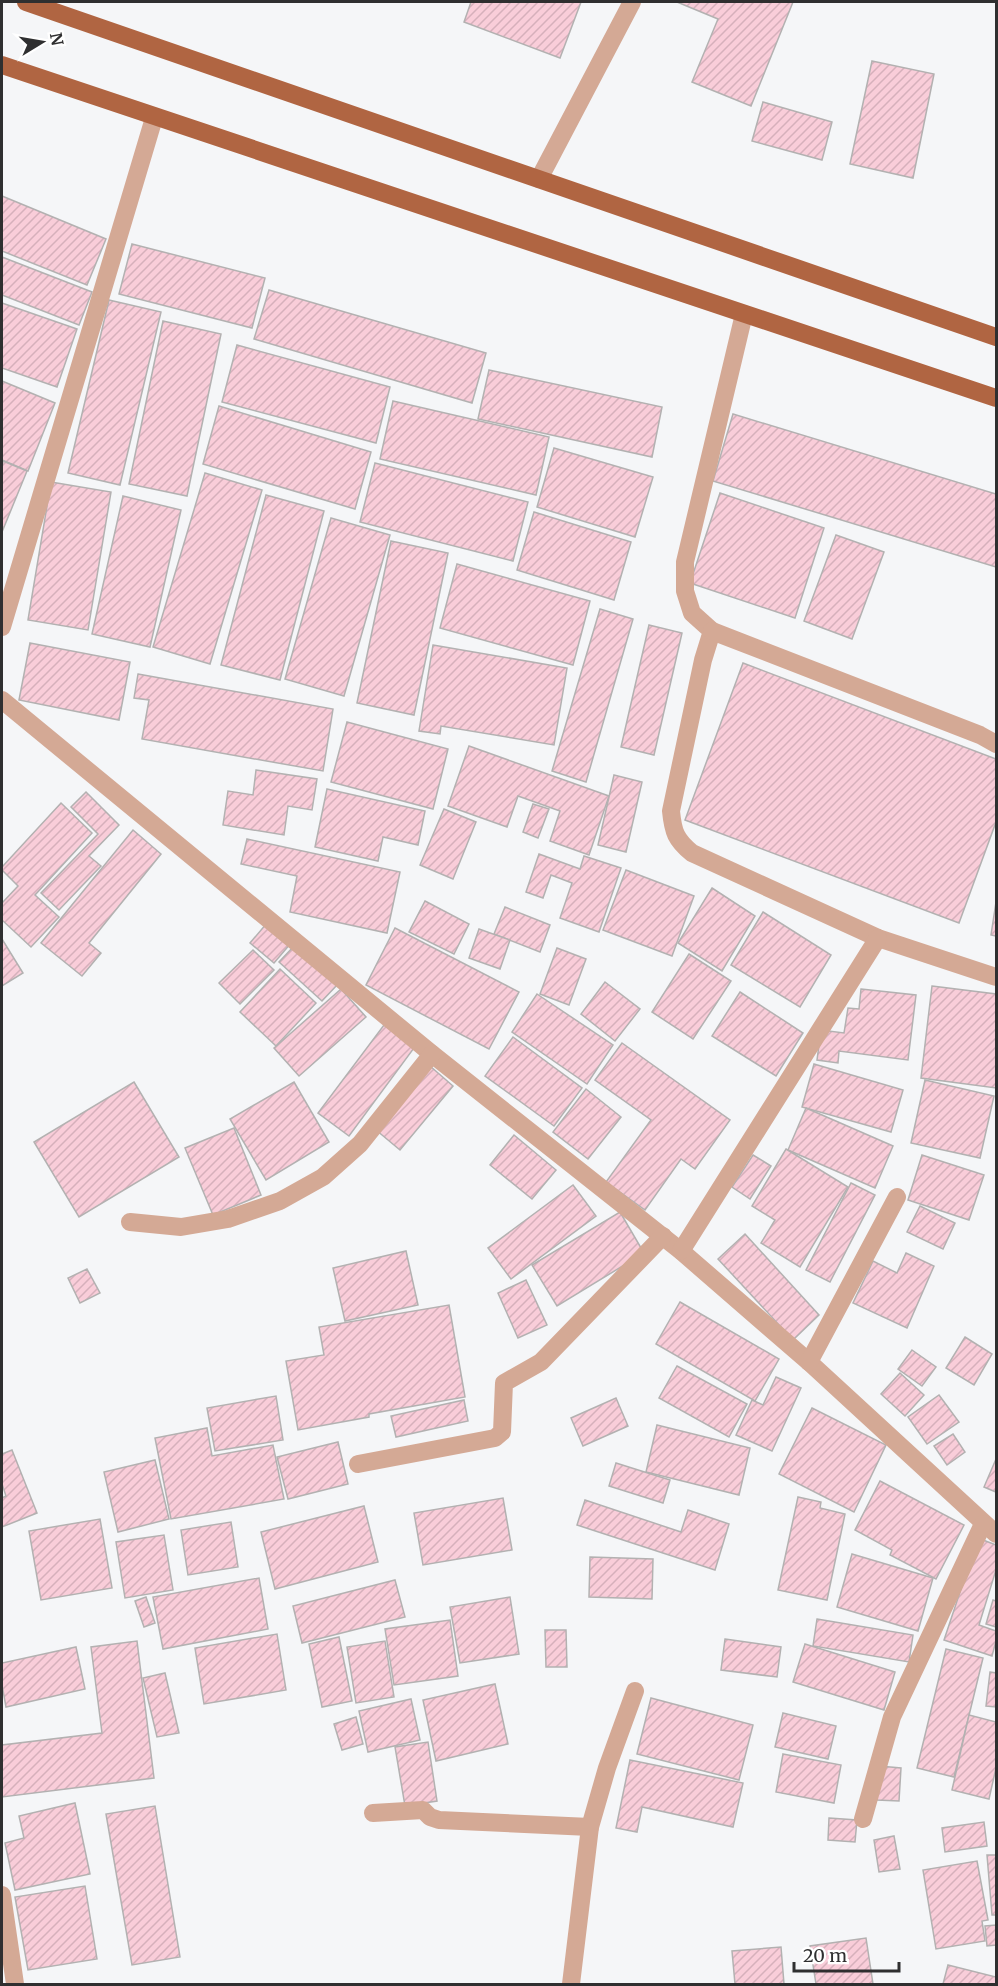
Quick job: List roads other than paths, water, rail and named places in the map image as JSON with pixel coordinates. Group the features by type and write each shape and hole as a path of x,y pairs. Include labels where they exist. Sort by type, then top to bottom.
{"main road":[{"path":"26,2 996,337"},
{"path":"2,65 154,118 996,398"}],"street":[{"path":"539,178 632,2"},
{"path":"2,627 154,118"},
{"path":"744,314 685,562 685,591 692,613 712,631 980,735 996,744"},
{"path":"712,631 703,660 671,811 672,825 678,841 692,853 878,938 996,977"},
{"path":"2,700 432,1054 681,1251 809,1362 990,1529 892,1717 863,1819"},
{"path":"681,1251 878,938"},
{"path":"130,1222 181,1227 228,1219 280,1202 323,1178 360,1144 432,1054"},
{"path":"809,1362 897,1197"},
{"path":"358,1464 495,1438 502,1432 504,1383 540,1362 663,1236"},
{"path":"571,1984 590,1827 607,1768 635,1691"},
{"path":"373,1813 423,1810 430,1817 439,1820 590,1827"},
{"path":"2,1894 15,1984"}]}
